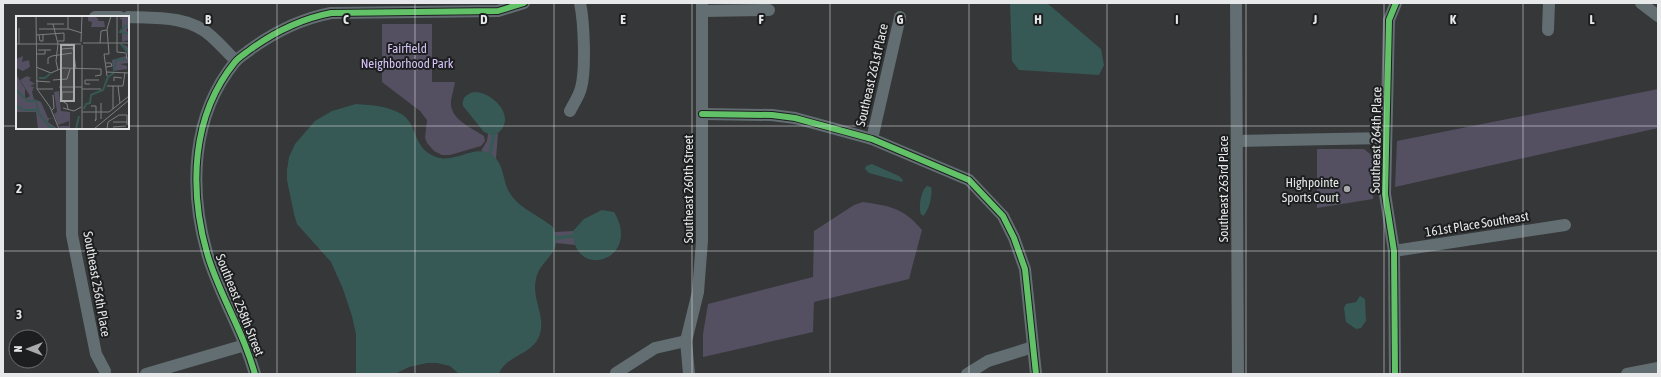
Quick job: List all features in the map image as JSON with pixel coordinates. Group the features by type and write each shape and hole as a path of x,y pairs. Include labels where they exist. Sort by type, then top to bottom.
{"street":[{"name":"Southeast 258th Street","path":"255,374 245,345 214,277 200,223 196,183 198,143 207,110 221,83 236,61 268,37 286,27 330,13 498,11 524,3"},
{"path":"570,111 581,88 583,76 583,15 580,3"},
{"name":"Southeast 263rd Place","path":"1236,3 1238,374"},
{"name":"Southeast 264th Place","path":"1395,374 1394,251 1385,194 1389,20 1396,3"},
{"path":"1548,30 1549,3"},
{"path":"1641,3 1658,16"},
{"path":"702,7 769,10"},
{"name":"Southeast 260th Street","path":"689,374 686,341 698,292 702,241 702,7"},
{"path":"129,17 173,19 191,24 210,35 236,61"},
{"name":"Southeast 261st Place","path":"872,139 900,17"},
{"path":"702,114 772,115 795,118 872,139 969,180 1003,216 1014,238 1021,257 1025,270 1036,374"},
{"name":"Southeast 256th Place","path":"72,129 72,235 96,354 105,373"},
{"path":"1237,141 1386,138"},
{"name":"161st Place Southeast","path":"1394,251 1565,225"},
{"path":"616,373 656,348 686,341"},
{"path":"146,374 245,345"},
{"path":"967,374 988,361 1033,347"},
{"path":"1627,374 1658,368"}],"green space":[{"name":"Fairfield Neighborhood Park","path":"382,24 432,24 432,82 455,82 451,107 457,118 484,136 485,141 481,146 450,155 442,155 434,151 427,143 425,138 427,120 420,111 382,82"},
{"path":"1658,89 1658,128 1395,187 1397,141"},
{"path":"488,133 491,135 498,133 496,159 492,155 481,151 487,141"},
{"path":"1317,149 1364,149 1370,154 1375,162 1373,199 1317,208"},
{"path":"863,202 896,209 909,217 922,230 909,279 814,302 813,332 703,357 703,334 708,304 813,277 814,231 854,205"},
{"path":"573,231 575,245 556,243 555,232"}],"shaded area":[{"path":"1010,3 1047,3 1101,49 1104,65 1099,75 1019,70 1012,61"},
{"path":"474,92 488,96 500,106 504,113 505,120 503,127 498,133 491,135 484,132 463,106 465,97"},
{"path":"356,104 386,108 403,115 411,125 423,149 436,157 450,158 479,151 492,155 501,166 506,186 517,202 553,227 556,236 556,244 554,250 538,272 535,286 535,294 541,322 539,337 530,348 507,363 499,374 459,374 450,366 437,363 427,363 409,367 395,374 356,374 356,334 343,289 331,262 297,224 287,180 287,170 289,157 295,144 315,121 332,111"},
{"path":"872,164 899,176 903,180 902,182 869,173 865,169 866,166"},
{"path":"927,186 931,187 931,198 929,206 923,216 920,211 920,204 923,191"},
{"path":"602,210 614,212 621,229 620,242 614,253 604,259 594,260 583,256 576,247 573,231 584,219"},
{"path":"1360,296 1365,299 1366,321 1361,328 1356,329 1346,322 1344,308 1346,304 1356,302"}],"waterway":[{"path":"490,154 494,134"},
{"path":"556,238 573,236"}],"cycle path":[{"path":"255,374 245,345 220,288 207,253 201,229 196,179 202,129 220,83 235,62 251,49 279,31 299,22 331,13 498,11 524,3"},
{"path":"1395,374 1394,251 1385,194 1389,20 1396,3"},
{"path":"702,114 772,115 795,118 872,139 969,180 1003,216 1014,238 1025,269 1036,374"}],"place":[{"name":"Highpointe Sports Court","path":"1347,189"}]}
